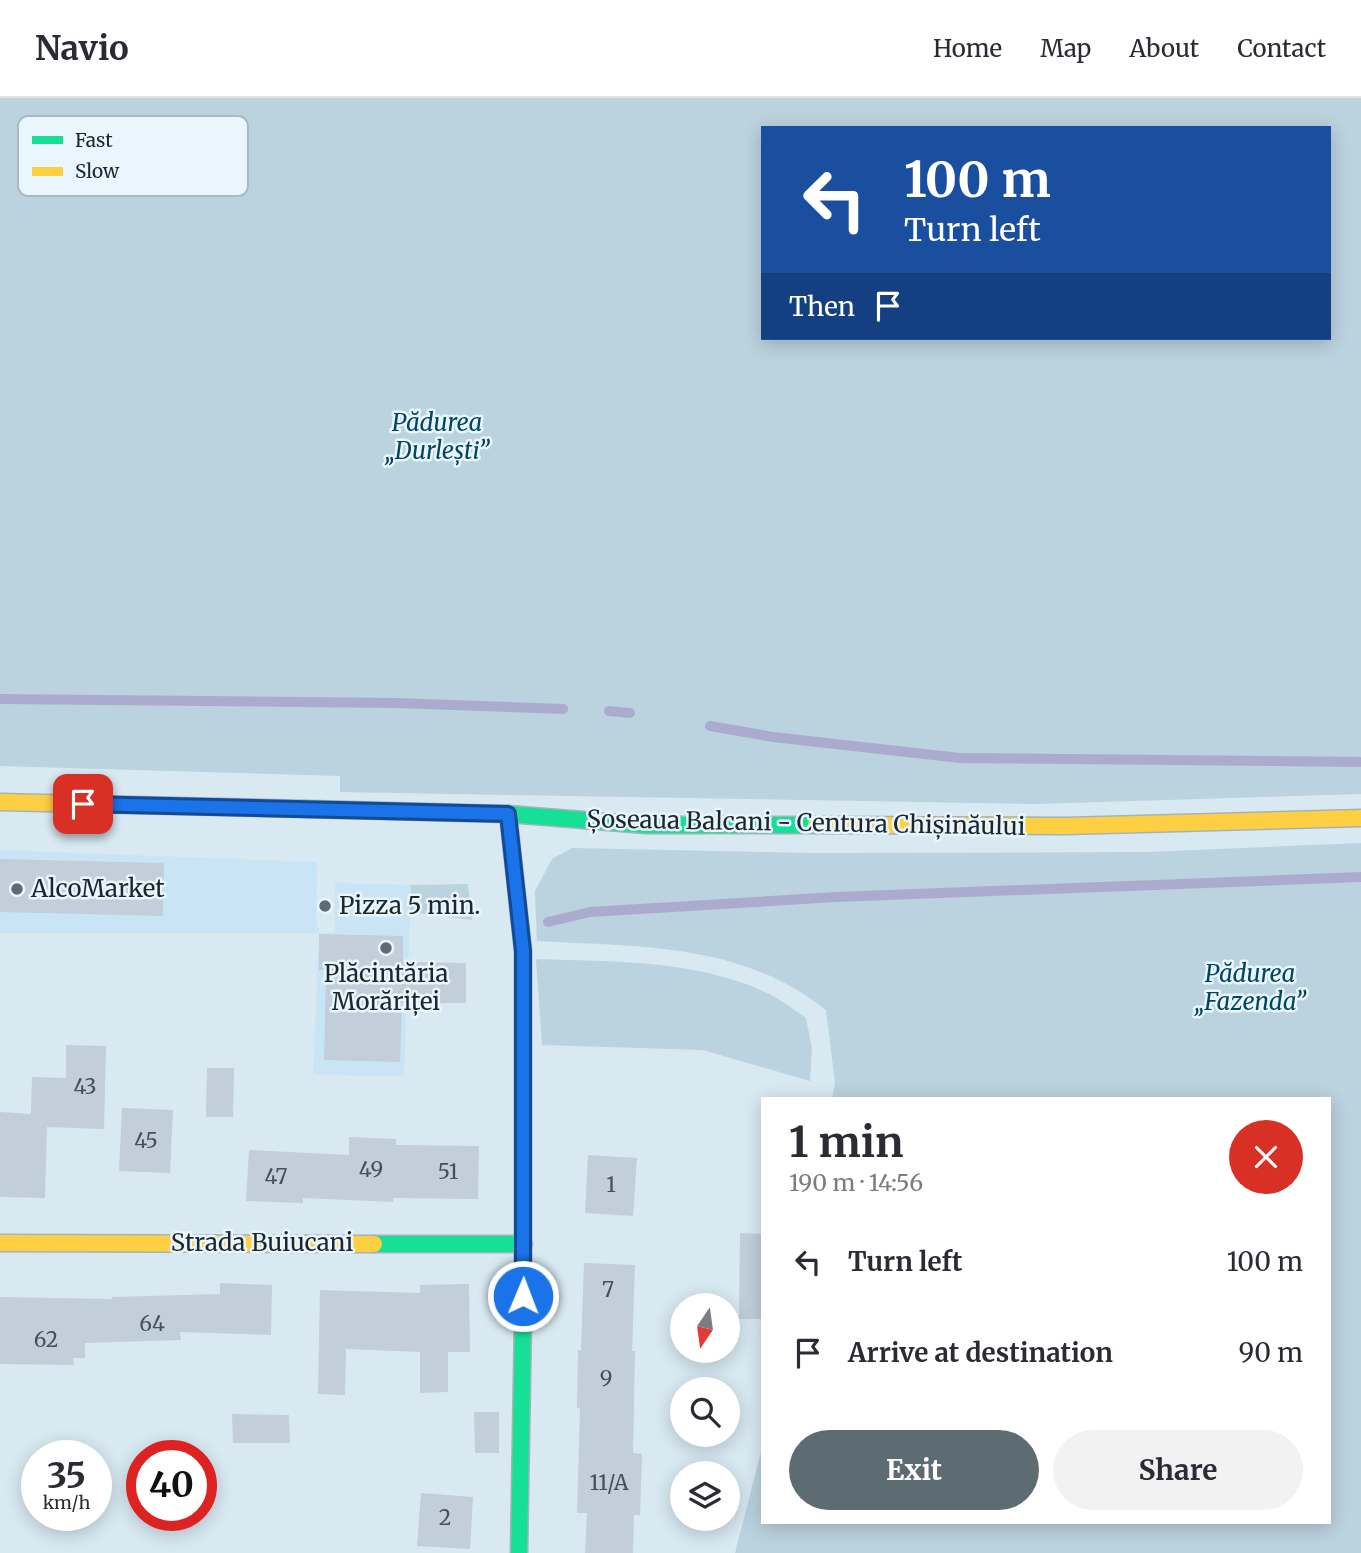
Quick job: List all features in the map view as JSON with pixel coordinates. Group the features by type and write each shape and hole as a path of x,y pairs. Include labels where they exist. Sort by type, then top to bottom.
{"main road":[{"name":"Șoseaua Balcani - Centura Chișinăului","path":"0,802 508,814 646,825 1066,826 1361,818"},
{"path":"508,814 523,951 524,1244 519,1553"},
{"name":"Strada Buiucani","path":"0,1242 524,1244"}],"shaded area":[{"path":"0,850 317,862 316,923 320,933 335,933 335,883 411,885 404,1076 313,1075 319,933 0,933"}],"green space":[{"name":"Pădurea „Durlești”","path":"0,98 1361,98 1361,794 1035,804 340,792 340,776 0,766"},
{"name":"Pădurea „Fazenda”","path":"1361,843 1361,1553 735,1553 761,1452 761,1524 1331,1524 1331,1097 832,1097 835,1083 826,1010 793,988 759,971 688,952 537,941 535,891 552,859 572,848 814,853 1148,852"},
{"path":"468,884 472,920 410,912 411,885"},
{"path":"536,959 623,962 681,968 738,981 765,992 806,1018 812,1049 810,1081 703,1050 542,1045"}],"building":[{"path":"0,859 164,863 163,916 0,912"},
{"path":"319,934 403,936 403,962 466,963 466,1003 402,1003 400,1062 324,1060 326,970 319,970"},
{"path":"66,1045 106,1046 104,1129 47,1127 45,1198 0,1197 0,1112 31,1114 32,1077 66,1078"},
{"path":"207,1068 234,1068 233,1117 206,1117"},
{"path":"122,1108 173,1110 170,1173 119,1171"},
{"path":"349,1137 396,1139 396,1145 479,1146 478,1199 393,1198 393,1202 303,1198 303,1203 246,1201 249,1150 349,1155"},
{"path":"588,1155 637,1158 633,1216 585,1213"},
{"path":"740,1233 761,1234 761,1319 740,1319"},
{"path":"584,1263 635,1265 633,1453 642,1454 640,1515 634,1515 633,1553 585,1553 587,1513 577,1513 580,1408 577,1408 578,1350 581,1350"},
{"path":"220,1283 272,1285 271,1335 180,1332 181,1340 85,1343 85,1358 73,1358 74,1365 0,1364 0,1297 112,1299 220,1294"},
{"path":"469,1284 470,1352 448,1352 448,1392 420,1393 420,1352 346,1349 345,1395 318,1394 320,1290 420,1293 420,1285"},
{"path":"474,1412 499,1412 499,1453 475,1453"},
{"path":"232,1414 289,1415 290,1443 233,1443"},
{"path":"421,1493 473,1497 470,1549 417,1546"}],"waterway":[{"path":"0,699 397,703 563,709"},
{"path":"609,711 630,713"},
{"path":"710,726 773,737 960,758 1361,762"},
{"path":"548,922 590,912 836,897 1361,877"}],"traffic: fast":[{"path":"307,809 508,814 646,825 816,825"},
{"path":"374,1244 524,1244"},
{"path":"519,1553 523,1319"}],"traffic: slow":[{"path":"0,802 307,809"},
{"path":"508,814 523,951 523,1319"},
{"path":"816,825 1066,826 1361,818"},
{"path":"0,1243 374,1244"}],"place":[{"name":"AlcoMarket","path":"17,889"},
{"name":"Pizza 5 min.","path":"325,906"},
{"name":"Plăcintăria Morăriței","path":"386,948"}],"route":[{"path":"83,804 508,814 523,951 523,1296"}]}
